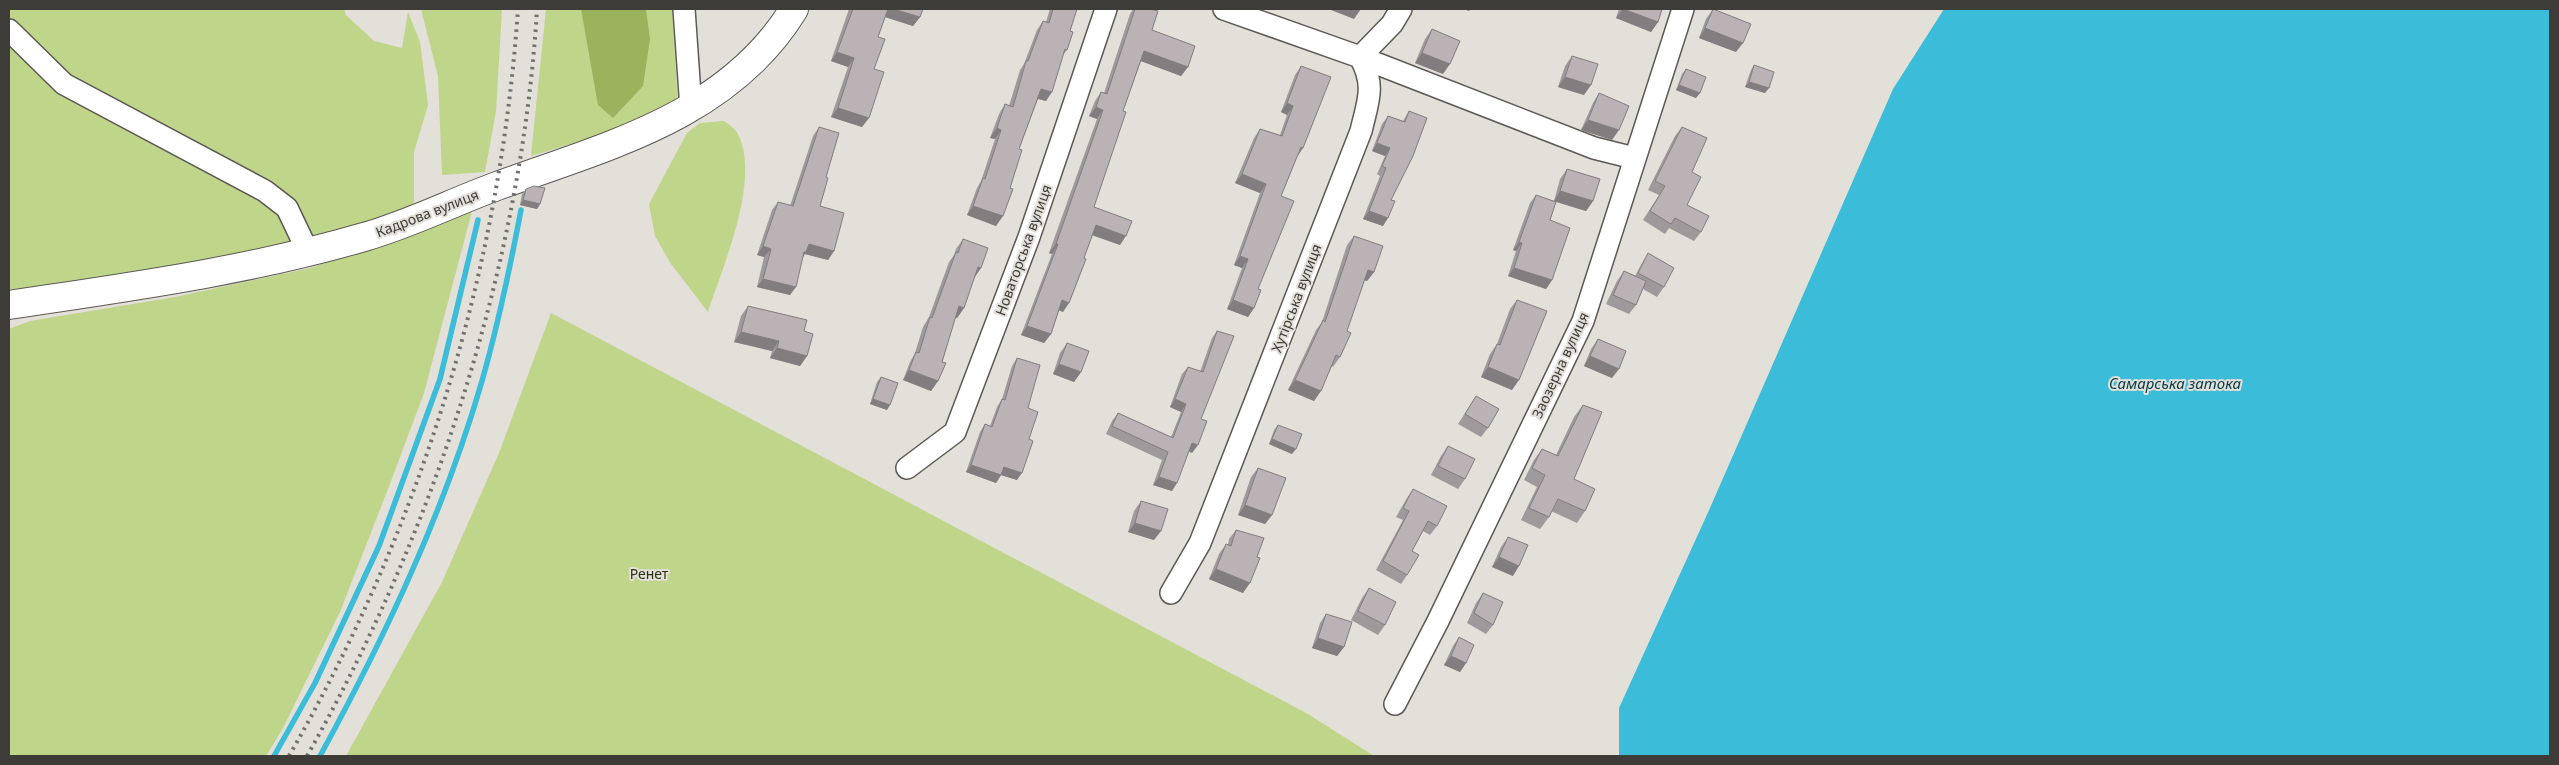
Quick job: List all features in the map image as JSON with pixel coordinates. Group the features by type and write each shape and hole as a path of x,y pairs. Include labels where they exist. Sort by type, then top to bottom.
{"street":[{"path":"684,9 691,108"},
{"name":"Кадрова вулиця","path":"9,304 190,278 308,252 394,228 498,186 620,143 662,125 720,88 750,62 771,41 794,9"},
{"name":"Новаторська вулиця","path":"907,468 955,432 1029,237 1106,9"},
{"path":"1224,9 1360,57 1594,148 1634,158"},
{"path":"1360,57 1392,24 1401,9"},
{"name":"Заозерна вулиця","path":"1395,704 1438,621 1583,321 1683,9"},
{"path":"9,30 64,84 266,191 287,208 308,252"},
{"name":"Хутірська вулиця","path":"1171,594 1200,543 1361,131 1371,90 1369,73 1360,57"}],"green space":[{"path":"9,9 344,9 346,15 374,41 402,48 408,12 420,42 428,105 414,152 414,203 388,222 106,286 9,289"},
{"path":"421,9 502,9 496,111 485,172 442,175 438,76"},
{"path":"546,9 672,9 678,106 607,133 531,156"},
{"path":"581,9 646,9 650,39 643,86 613,118 598,105"},
{"path":"724,121 734,128 738,134 744,153 745,175 743,198 737,223 708,312 671,264 655,236 649,204 687,133 700,123"},
{"path":"472,211 424,393 388,489 340,612 283,728 266,756 9,756 9,329 30,321 175,297 310,268 440,225"},
{"name":"Ренет","path":"551,313 1308,714 1374,756 346,756 442,582 499,453"}],"water":[{"name":"Самарська затока","path":"1944,9 2550,9 2550,756 1619,756 1619,708 1710,508 1893,89"}],"building":[{"path":"853,9 888,9 878,37 885,39 874,69 884,72 869,118 838,108 854,58 837,52"},
{"path":"893,9 923,9 920,17"},
{"path":"1053,9 1077,9 1070,31 1073,32 1067,50 1065,49 1052,92 1041,89 1019,149 1022,150 1010,188 1013,189 1003,216 973,206 983,178 985,179 1001,130 997,128 1005,104 1013,107 1026,61 1028,61 1043,21 1049,23"},
{"path":"1135,9 1158,11 1152,30 1195,46 1188,67 1144,51 1123,111 1126,112 1094,207 1132,221 1126,236 1096,225 1084,258 1086,259 1069,303 1062,300 1051,334 1027,326 1058,244 1056,244 1103,110 1096,107 1101,92 1107,94"},
{"path":"1623,9 1662,9 1658,22"},
{"path":"1713,9 1751,24 1743,43 1705,28"},
{"path":"1432,29 1460,41 1450,64 1422,53"},
{"path":"1572,56 1598,64 1591,85 1565,77"},
{"path":"1754,65 1774,72 1769,88 1749,82"},
{"path":"1301,66 1331,77 1303,148 1301,147 1281,196 1294,201 1258,289 1261,290 1254,308 1233,300 1248,259 1240,256 1266,184 1242,174 1260,129 1282,136 1293,106 1287,103"},
{"path":"1686,69 1706,77 1700,93 1679,85"},
{"path":"1599,93 1629,106 1619,130 1588,120"},
{"path":"1409,111 1427,118 1413,156 1391,200 1395,201 1388,218 1369,211 1386,168 1382,166 1390,148 1377,143 1388,116 1405,122"},
{"path":"819,127 839,133 820,206 844,213 834,251 809,244 806,252 804,252 796,287 763,279 771,249 763,246 778,202 793,206"},
{"path":"1682,127 1707,138 1692,172 1701,177 1687,205 1709,216 1701,232 1675,218 1671,224 1650,211 1665,186 1655,181"},
{"path":"1567,169 1600,179 1593,201 1560,191"},
{"path":"534,186 545,188 540,204 523,200 526,189"},
{"path":"1536,195 1556,202 1550,220 1570,228 1552,280 1514,268 1522,243 1519,242"},
{"path":"1354,236 1383,246 1374,272 1368,270 1347,331 1351,333 1340,357 1336,355 1321,391 1295,380 1323,320 1325,322"},
{"path":"963,239 988,248 981,268 978,267 964,308 959,306 942,362 946,363 938,381 909,370 916,352 919,353 930,317 932,318 956,252 958,253"},
{"path":"1648,253 1674,268 1664,287 1638,273"},
{"path":"1624,271 1646,281 1636,305 1613,295"},
{"path":"1517,300 1547,311 1519,380 1488,367 1497,344 1500,345"},
{"path":"748,306 807,320 804,331 813,334 807,356 777,348 779,341 741,332"},
{"path":"1217,331 1234,336 1201,419 1207,421 1198,445 1192,443 1177,483 1159,477 1168,452 1112,426 1118,413 1173,438 1186,404 1175,399 1188,367 1203,372"},
{"path":"1598,339 1626,351 1619,369 1590,356"},
{"path":"1067,343 1089,351 1081,372 1059,364"},
{"path":"1017,358 1040,365 1028,408 1038,412 1029,439 1033,441 1022,473 1004,467 1001,475 971,465 985,424 992,427 1002,399 1005,400"},
{"path":"881,377 898,383 890,405 873,399"},
{"path":"1476,396 1499,409 1488,428 1465,414"},
{"path":"1583,405 1602,412 1574,479 1595,489 1585,511 1558,499 1549,517 1529,508 1545,475 1532,468 1542,449 1558,456"},
{"path":"1278,425 1302,434 1296,449 1272,439"},
{"path":"1448,446 1475,459 1465,479 1438,466"},
{"path":"1258,468 1286,478 1272,515 1245,505"},
{"path":"1413,489 1447,506 1437,526 1428,521 1412,551 1419,555 1407,575 1383,561 1409,511 1403,508"},
{"path":"1141,501 1168,509 1161,531 1135,523"},
{"path":"1236,530 1264,538 1257,557 1260,558 1250,583 1216,569 1226,544 1231,546"},
{"path":"1508,537 1528,545 1519,566 1499,557"},
{"path":"1369,588 1396,602 1385,625 1358,611"},
{"path":"1483,593 1503,602 1493,625 1474,613"},
{"path":"1326,614 1352,622 1344,647 1318,638"},
{"path":"1459,637 1474,645 1466,663 1451,656"}],"waterway":[{"path":"320,756 390,620 450,478 488,360 521,210"},
{"path":"274,756 315,683 379,546 440,379 478,220"}],"railway":[{"path":"289,756 336,669 378,580 414,489 446,396 472,301 493,205 508,107 518,9"},
{"path":"307,756 352,671 394,581 431,489 464,395 491,299 512,202 528,105 537,9"}]}
